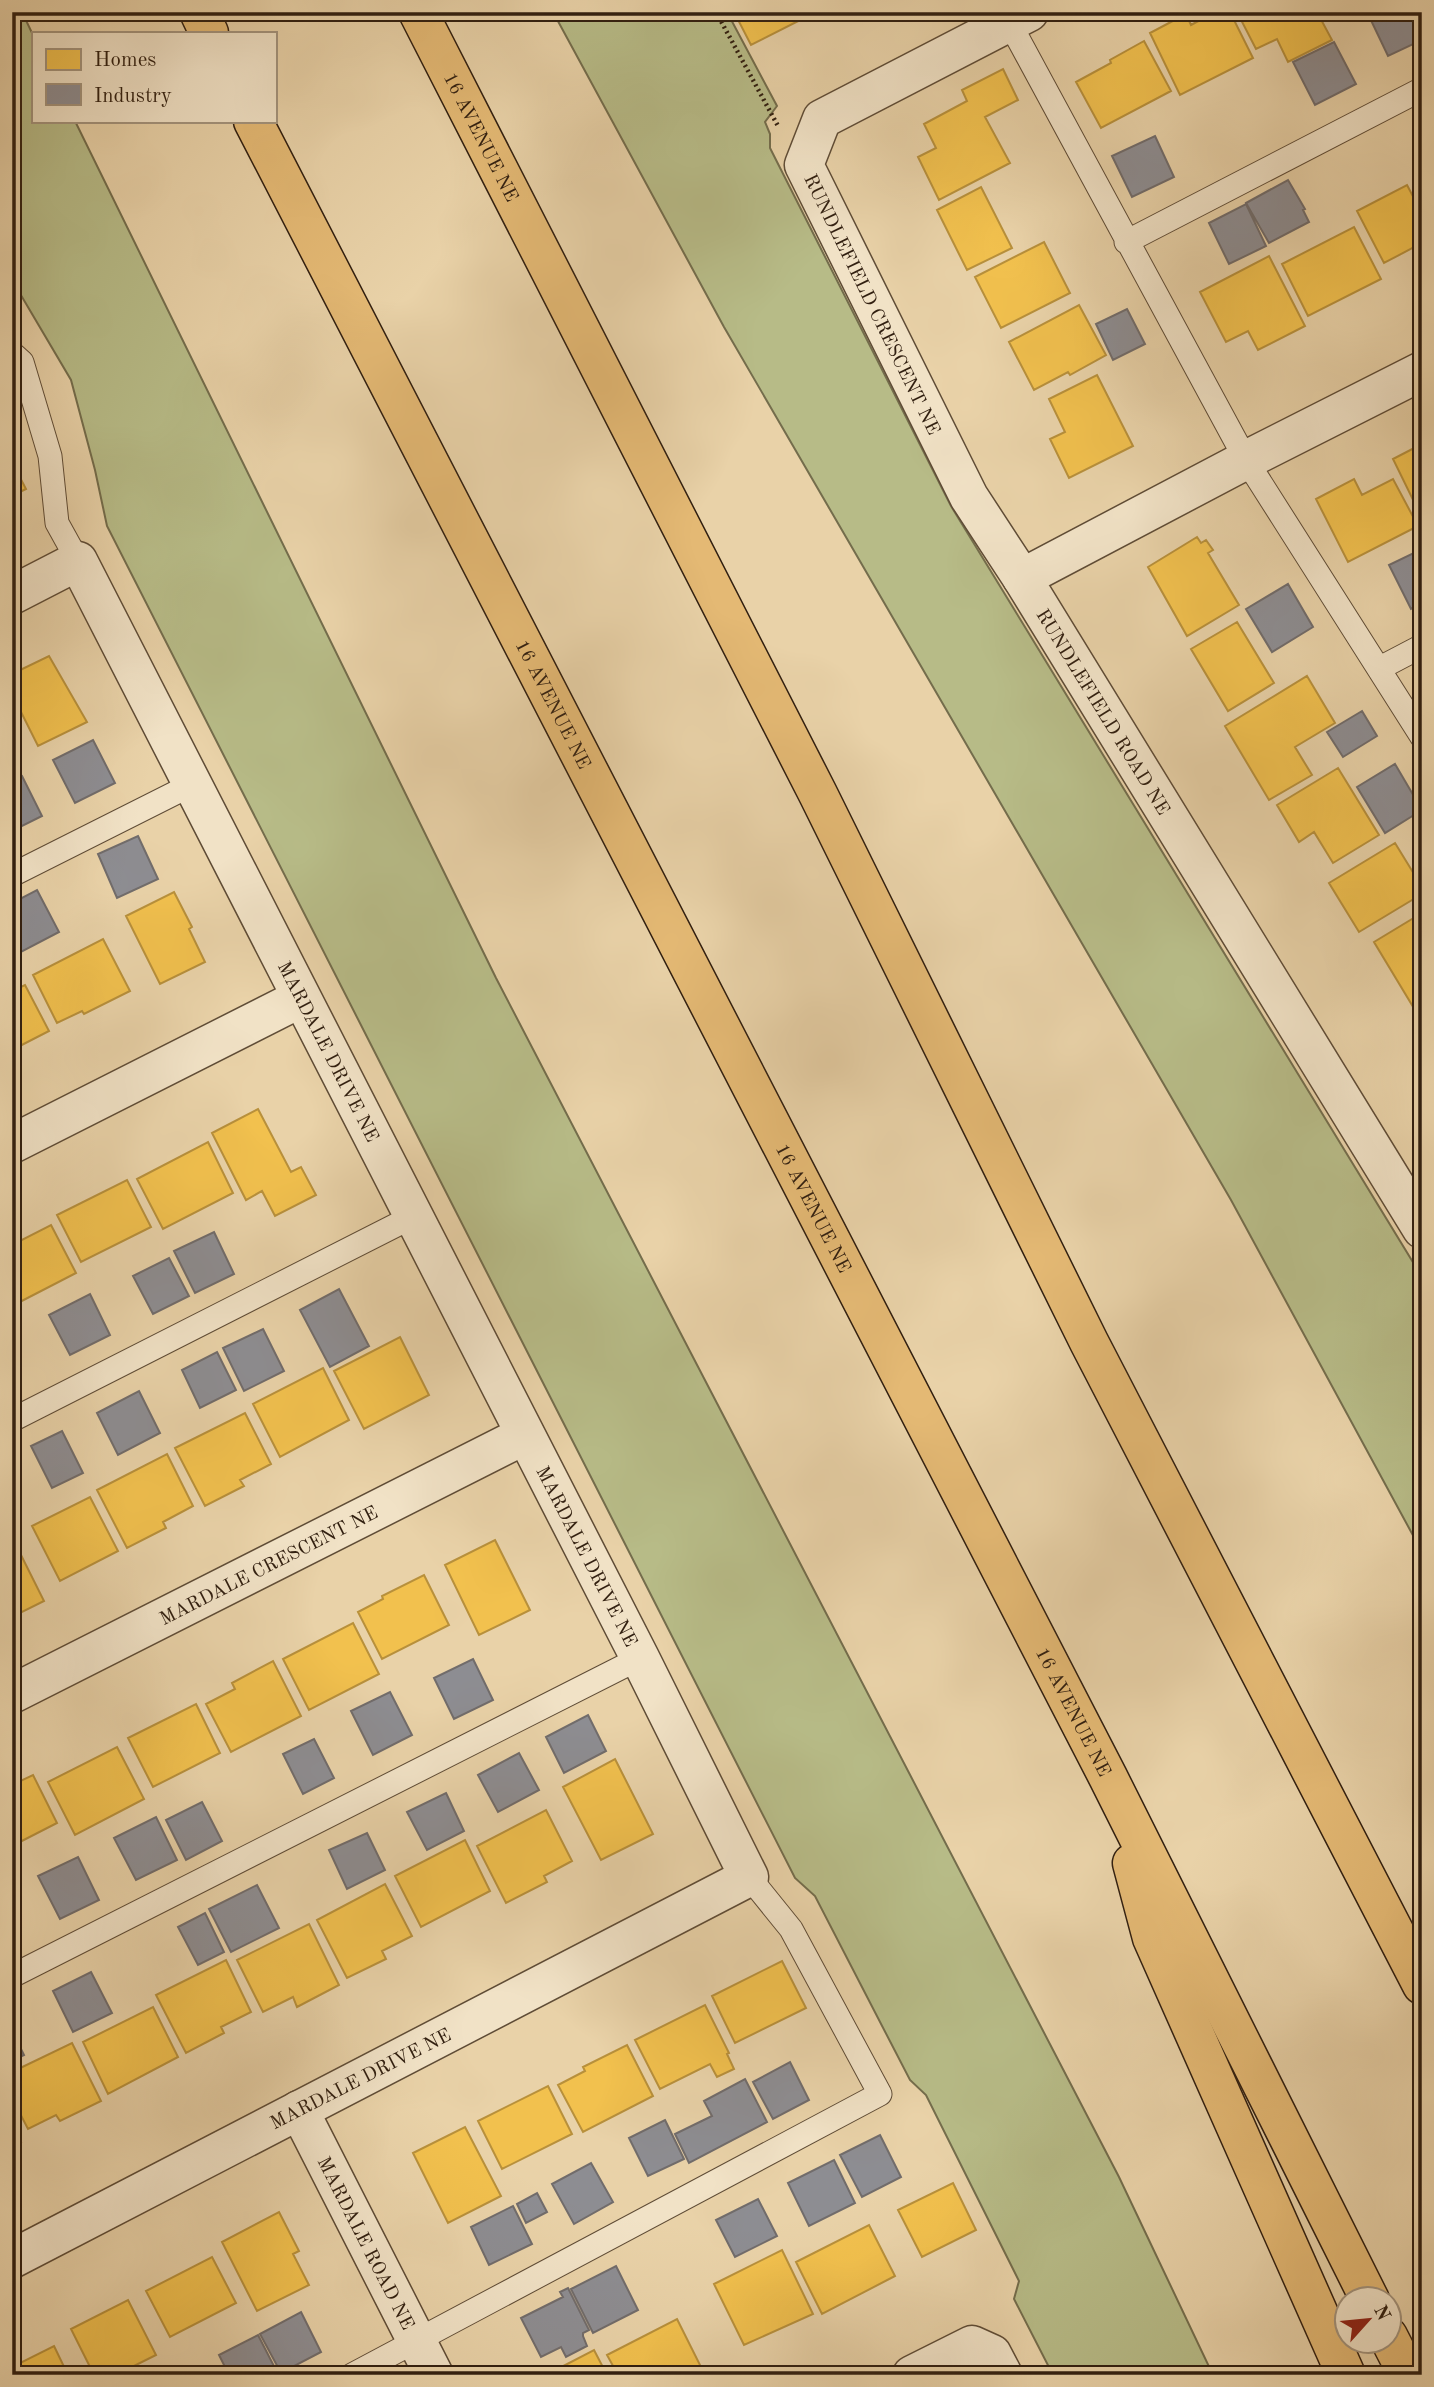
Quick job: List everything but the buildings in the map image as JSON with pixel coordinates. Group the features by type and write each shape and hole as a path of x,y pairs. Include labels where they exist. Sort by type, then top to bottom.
{"highway":[{"path":"198,12 208,32"},
{"name":"16 AVENUE NE","path":"418,12 824,806 1096,1354 1422,1985"},
{"name":"16 AVENUE NE","path":"254,122 1108,1777 1363,2286"},
{"path":"1108,1777 1152,1938 1346,2375"},
{"path":"1398,2356 1408,2375"}],"street":[{"name":"RUNDLEFIELD CRESCENT NE","path":"1019,17 822,119 804,165 969,496 1022,578"},
{"path":"1022,578 1422,371"},
{"path":"12,595 78,561"},
{"name":"MARDALE DRIVE NE","path":"12,2259 749,1877 640,1658 78,561"},
{"name":"RUNDLEFIELD ROAD NE","path":"1022,578 1422,1229"},
{"path":"12,1144 301,998"},
{"name":"MARDALE CRESCENT NE","path":"12,1694 525,1435"},
{"name":"MARDALE ROAD NE","path":"299,2110 434,2375"},
{"path":"912,2375 972,2345 992,2354 1003,2375"}],"lane":[{"path":"1019,17 1126,242 1246,460 1422,737"},
{"path":"1126,242 1422,89"},
{"path":"12,353 22,362 50,456 57,523 78,561"},
{"path":"1380,668 1422,646"},
{"path":"12,875 193,784"},
{"path":"12,1420 414,1216"},
{"path":"12,1976 640,1658"},
{"path":"352,2375 880,2094 791,1929 749,1877"}],"path":[{"path":"716,12 775,121 804,165"}],"green space":[{"path":"12,12 22,12 32,33 32,122 75,122 496,978 1119,2177 1213,2375 1053,2375 1014,2299 1019,2281 926,2095 910,2080 815,1896 795,1878 107,526 71,380 12,280"},
{"path":"553,12 727,12 777,106 765,122 770,134 770,148 951,506 1422,1277 1422,1552 1231,1200 724,327"}]}
